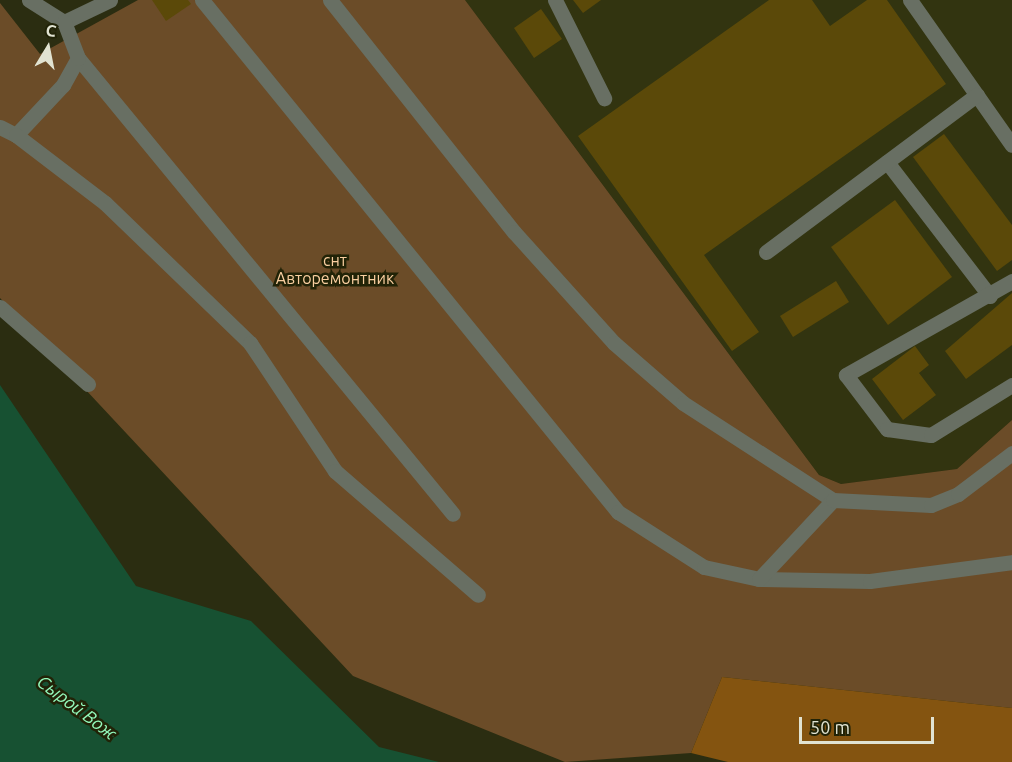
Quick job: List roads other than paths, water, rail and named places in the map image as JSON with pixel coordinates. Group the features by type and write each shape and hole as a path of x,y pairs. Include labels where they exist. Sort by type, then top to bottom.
{"street":[{"path":"29,0 64,22 78,58 453,513"},
{"path":"64,22 110,0"},
{"path":"202,0 618,512 704,567 759,579 870,581 1012,562"},
{"path":"330,0 514,232 614,343 683,403 833,500 930,506 958,494 1012,453"},
{"path":"555,0 604,98"},
{"path":"910,0 1012,146"},
{"path":"16,135 63,85 78,58"},
{"path":"766,252 977,95"},
{"path":"0,128 16,135 105,203 250,344 335,471 478,595"},
{"path":"887,162 990,296"},
{"path":"1012,281 990,296 846,375 887,429 932,435 1012,385"},
{"path":"0,307 87,384"},
{"path":"759,579 833,500"}],"water":[{"name":"Сырой Вож","path":"0,385 136,586 251,621 379,747 439,762 0,762"}],"park label":[{"name":"снт Авторемонтник","path":"335,269"}]}
